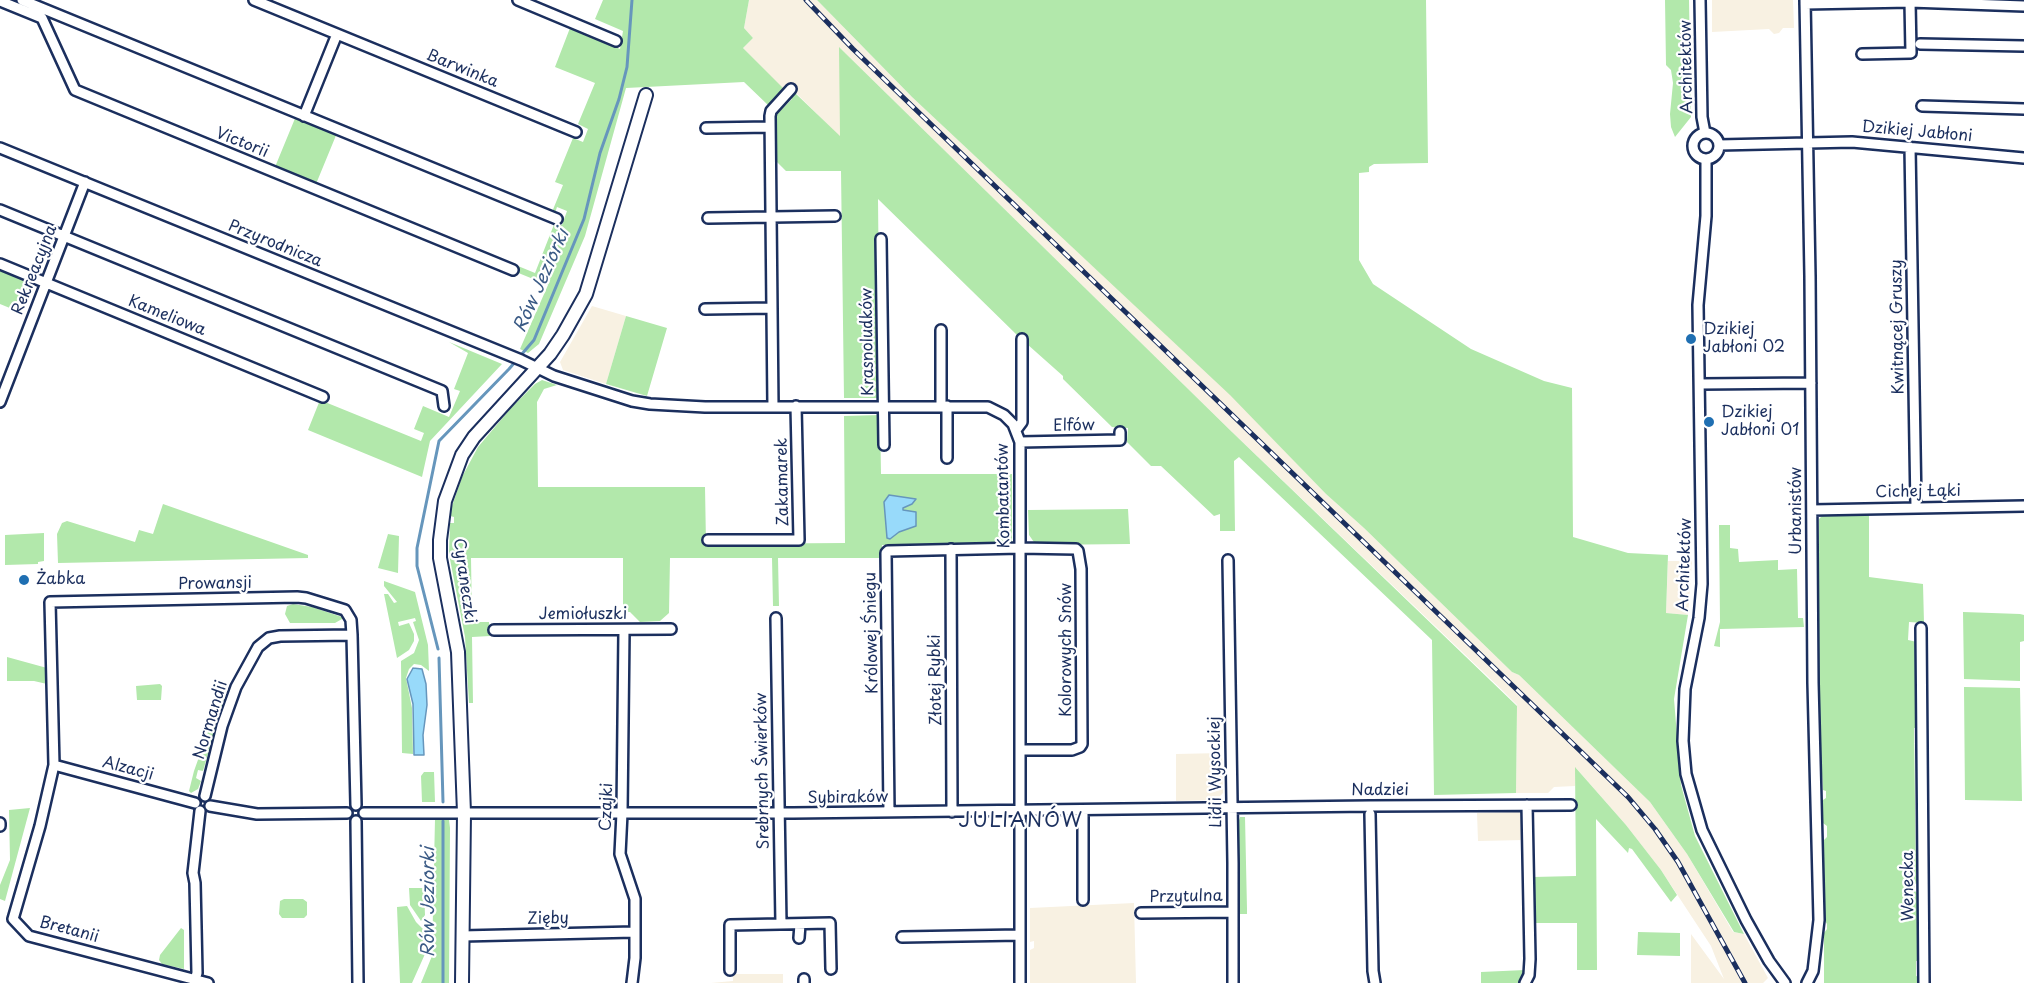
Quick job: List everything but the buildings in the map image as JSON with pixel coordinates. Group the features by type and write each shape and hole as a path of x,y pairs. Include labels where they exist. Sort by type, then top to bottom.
{"street":[{"path":"22,0 557,219"},
{"name":"Barwinka","path":"254,0 576,132"},
{"path":"518,0 616,41"},
{"name":"Architektów","path":"1700,0 1702,117 1705,133"},
{"name":"Victorii","path":"0,1 42,18 75,90 513,270"},
{"path":"1805,2 1910,2 2024,6"},
{"name":"Urbanistów","path":"1805,2 1819,920 1813,971 1807,983"},
{"path":"1862,54 1911,54 1910,2"},
{"path":"304,116 337,34"},
{"path":"1920,44 2024,46"},
{"path":"773,406 770,127 771,111 791,89"},
{"name":"Cyraneczki","path":"462,983 464,813 458,652 440,558 441,518 450,484 468,446 491,417 538,368 563,335 586,294 646,95"},
{"path":"1922,106 2024,109"},
{"path":"706,128 770,127"},
{"path":"1705,133 1715,137 1719,145 1716,154 1706,159 1697,155 1693,147 1696,138 1705,133"},
{"name":"Dzikiej Jabłoni","path":"1719,145 1852,142 2024,158"},
{"name":"Kwitnącej Gruszy","path":"1910,147 1916,507"},
{"name":"Przyrodnicza","path":"0,148 538,368"},
{"name":"Architektów","path":"1706,159 1706,216 1698,304 1702,584 1699,618 1685,689 1682,726 1685,766 1697,816 1710,846 1765,954 1785,983"},
{"name":"Rekreacyjna","path":"0,402 85,182"},
{"path":"0,210 442,391 444,406"},
{"path":"708,218 836,216"},
{"name":"Krasnoludków","path":"881,239 884,446"},
{"name":"Kameliowa","path":"0,264 323,397"},
{"path":"705,309 772,308"},
{"path":"941,330 947,458"},
{"path":"1016,430 1022,422 1022,339"},
{"name":"Kombatantów","path":"538,368 561,378 641,403 705,407 988,407 1004,414 1016,430 1020,442 1020,983"},
{"path":"1700,384 1811,383"},
{"name":"Zakamarek","path":"708,540 799,540 796,406"},
{"name":"Elfów","path":"1020,442 1120,440 1119,432"},
{"name":"Cichej Łąki","path":"1812,510 2024,506"},
{"name":"Królowej Śniegu","path":"889,812 886,553 891,550 1020,548"},
{"name":"Kolorowych Snów","path":"1020,548 1076,549 1082,574 1082,744 1075,749 1020,750"},
{"name":"Złotej Rybki","path":"951,549 952,812"},
{"name":"Lidii Wysockiej","path":"1228,560 1233,983"},
{"name":"Prowansji","path":"54,765 50,602 306,598 345,610 351,620 356,805"},
{"name":"Srebrnych Świerków","path":"776,618 781,924"},
{"name":"Wenecka","path":"1921,628 1924,983"},
{"name":"Jemiołuszki","path":"494,630 671,629"},
{"name":"Czajki","path":"624,630 620,854 634,898 632,983"},
{"name":"Normandii","path":"205,796 222,726 236,687 258,647 269,638 280,636 352,635"},
{"name":"Alzacji","path":"54,765 197,807"},
{"name":"Bretanii","path":"54,765 40,826 13,919 29,936 208,983"},
{"path":"195,980 197,952 193,873 197,807 200,796 209,799 210,806 205,812 197,807"},
{"path":"347,813 351,807 356,805 360,806 364,813"},
{"path":"1525,983 1529,975 1530,963 1527,805"},
{"name":"Nadziei","path":"1232,807 1571,805"},
{"path":"210,806 257,814 347,813"},
{"name":"Sybiraków","path":"464,813 952,812 1232,807"},
{"path":"1083,810 1083,900"},
{"path":"347,813 351,820 356,821 361,820 364,813"},
{"path":"364,813 464,813"},
{"path":"1370,814 1375,983"},
{"path":"356,821 358,983"},
{"name":"Przytulna","path":"1141,913 1232,912"},
{"path":"730,969 730,925 830,923 831,969"},
{"path":"800,924 800,938"},
{"name":"Zięby","path":"462,936 634,932"},
{"path":"902,937 1020,935"}],"shaded area":[{"path":"749,0 817,0 912,97 1231,395 1326,494 1650,802 1687,854 1733,932 1744,934 1768,978 1763,983 1691,983 1691,934 1724,979 1711,946 1661,870 1626,825 1576,768 1575,786 1554,787 1548,793 1516,793 1517,705 1232,432 840,48 840,137 795,92 790,96 743,48 753,38 744,28"},
{"path":"1712,0 1793,0 1794,28 1783,28 1779,33 1774,34 1769,29 1712,32"},
{"path":"592,306 626,316 606,384 563,370 560,362"},
{"path":"1668,561 1692,561 1688,615 1666,613"},
{"path":"1222,753 1223,793 1216,800 1176,801 1176,754"},
{"path":"1524,812 1524,840 1478,841 1477,813"},
{"path":"1134,903 1136,983 1030,983 1030,950 1034,948 1034,941 1030,942 1030,908"},
{"path":"733,974 783,974 783,983 711,983 733,981"}],"green space":[{"path":"603,0 749,0 744,28 753,38 743,48 784,89 769,106 744,82 626,88 585,236 539,344 528,353 520,349 548,285 516,272 518,266 535,273 555,222 562,225 567,211 557,207 555,213 552,212 563,185 555,182 573,138 583,142 588,129 578,124 595,83 555,67 570,28 620,49 623,31 595,19"},
{"path":"817,0 1426,0 1428,163 1374,164 1369,167 1369,172 1359,173 1359,260 1373,284 1471,349 1544,381 1572,388 1573,537 1628,553 1668,555 1666,613 1688,615 1674,699 1681,785 1695,836 1744,934 1734,932 1687,854 1650,802 1326,494 1230,395 912,97"},
{"path":"1665,0 1689,0 1691,117 1675,137 1670,114 1673,83 1671,70 1666,65"},
{"path":"839,47 1232,432 1517,706 1516,793 1434,795 1432,640 1239,457 1234,461 1235,531 1220,531 1220,514 1214,516 1161,466 1151,466 1127,442 1128,428 1112,427 1063,379 1063,376 1018,336 878,199 880,398 844,398 841,171 786,171 776,161 775,116 792,99 790,96 794,92 840,136"},
{"path":"296,116 337,133 316,184 275,167"},
{"path":"0,269 34,283 22,313 0,304"},
{"path":"626,316 667,328 647,396 606,384"},
{"path":"449,342 502,364 430,441 422,477 308,430 320,400 421,441 424,433 414,429 423,406 449,417 460,391 454,389 468,353"},
{"path":"542,380 557,385 544,389 537,402 538,487 705,487 706,544 845,543 844,416 880,415 881,474 1012,474 1012,545 882,545 882,558 778,558 779,606 773,606 772,558 670,558 669,613 660,621 640,622 630,612 623,612 623,558 471,558 472,622 489,622 490,636 472,637 473,703 469,703 465,637 449,554 450,523 454,523 454,517 450,516 452,506 462,477 478,447 511,408"},
{"path":"163,504 308,555 308,558 58,563 57,534 62,523 67,521 135,542 139,530 153,534"},
{"path":"1128,509 1130,544 1036,545 1029,535 1028,510"},
{"path":"1823,515 1869,515 1869,577 1923,584 1924,623 1909,622 1908,640 1917,642 1921,728 1914,728 1916,879 1918,883 1914,884 1918,894 1919,961 1916,961 1916,976 1919,977 1919,983 1824,983 1824,933 1827,924 1824,919 1824,840 1827,837 1827,826 1823,823 1823,800 1826,798 1826,791 1823,790 1820,740 1817,571 1819,569 1819,519"},
{"path":"1719,525 1730,525 1730,548 1738,549 1739,562 1778,560 1778,570 1797,569 1798,618 1803,618 1804,627 1720,629 1720,647 1714,646 1720,622"},
{"path":"44,533 44,561 38,564 5,565 5,535"},
{"path":"388,534 399,536 398,573 378,568"},
{"path":"384,581 415,592 428,645 429,671 421,665 414,664 409,669 406,678 412,708 413,754 402,753 401,661 414,653 419,640 413,622 416,621 415,618 398,622 399,626 409,623 414,634 414,641 409,650 397,658 384,594 388,594 394,603 397,602 384,586"},
{"path":"293,604 312,607 342,617 342,619 335,623 290,623 285,614 287,606"},
{"path":"1963,612 2024,615 2024,641 2020,642 2020,681 1964,679"},
{"path":"7,657 47,668 47,684 34,681 7,681"},
{"path":"160,684 162,686 161,700 137,700 136,686"},
{"path":"214,684 226,691 203,771 198,770 196,778 201,781 198,789 191,793 189,791 194,771 215,712"},
{"path":"1964,687 2020,688 2022,801 1965,800"},
{"path":"1575,767 1626,825 1677,895 1671,902 1632,849 1629,848 1628,853 1596,819 1597,970 1577,970 1577,923 1534,923 1533,877 1576,876"},
{"path":"424,772 434,772 435,802 422,802 421,776"},
{"path":"30,808 5,901 0,899 0,885 10,860 9,810"},
{"path":"1240,817 1245,817 1247,914 1239,914 1238,824"},
{"path":"435,819 449,820 450,828 449,983 421,983 432,956"},
{"path":"409,888 424,888 425,915 421,921 410,905"},
{"path":"303,899 307,902 307,915 304,918 282,918 279,914 280,901"},
{"path":"407,906 423,929 425,954 412,983 400,983 397,907"},
{"path":"181,928 184,930 184,969 162,964 159,960 160,955"},
{"path":"1638,932 1680,933 1680,956 1637,955"},
{"path":"1525,970 1520,983 1481,983 1481,972"}],"water":[{"path":"889,495 916,499 903,510 916,512 916,526 899,532 890,539 887,538 884,502"},
{"path":"413,668 422,669 426,684 424,755 414,755 413,704 407,679"}],"waterway":[{"name":"Rów Jeziorki","path":"438,649 417,566 417,548 439,441 534,340 584,219 600,153 619,99 627,67 632,0"},
{"name":"Rów Jeziorki","path":"439,658 443,802"},
{"name":"Rów Jeziorki","path":"443,821 443,983"}],"railway":[{"path":"806,0 853,49 1628,797 1655,829 1678,862 1745,983"}],"place":[{"name":"Dzikiej Jabłoni 02","path":"1691,339"},
{"name":"Dzikiej Jabłoni 01","path":"1709,422"},
{"name":"Żabka","path":"24,580"}],"district":[{"name":"JULIANÓW","path":"1021,821"}]}
